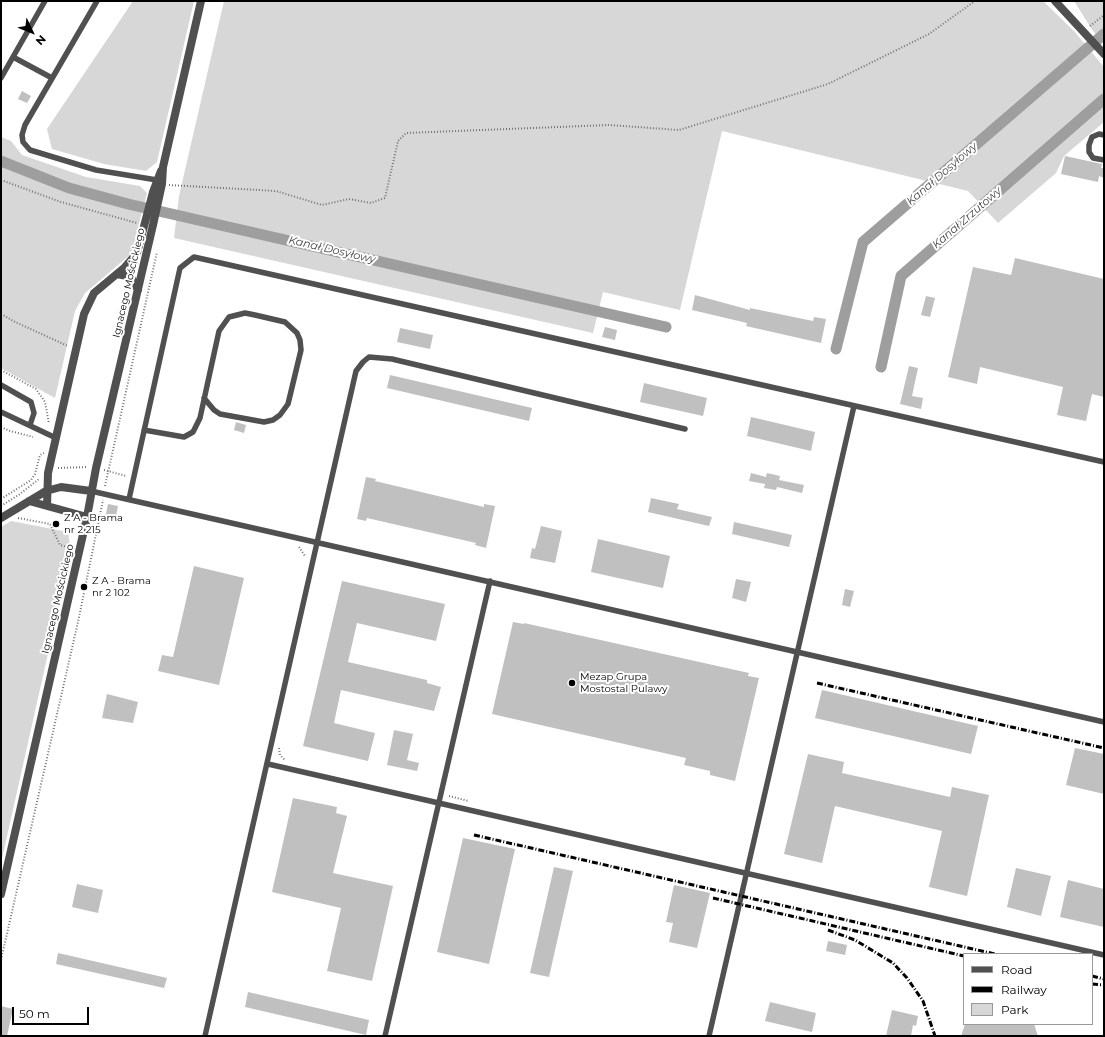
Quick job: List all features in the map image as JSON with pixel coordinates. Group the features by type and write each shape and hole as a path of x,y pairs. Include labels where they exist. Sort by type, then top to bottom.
{"street":[{"name":"Ignacego Mościckiego","path":"1,894 87,517 91,491 138,290 148,225 160,182 201,1"},
{"path":"1055,1 1103,53"},
{"name":"Ignacego Mościckiego","path":"47,506 46,492 48,473 84,314 94,294 134,259 138,253 148,225"},
{"path":"117,274 127,276 132,279 138,290"},
{"path":"1,518 5,512 46,492 61,487 91,491"},
{"path":"29,501 87,517"}],"lane":[{"path":"1,78 45,1"},
{"path":"98,1 25,125 22,138 26,147 30,150 96,170 160,182"},
{"path":"13,57 52,78"},
{"path":"1104,135 1099,134 1092,138 1089,145 1089,152 1093,158 1104,160"},
{"path":"129,499 180,268 194,257 1104,462"},
{"path":"144,430 184,437 193,432 200,418 204,398 219,331 229,317 245,313 285,322 297,333 300,340 300,350 288,404 280,415 273,420 264,422 220,414 214,410 204,398"},
{"path":"205,1036 268,764 356,371 369,357 392,359 685,429"},
{"path":"1,385 31,402 34,413 30,425"},
{"path":"710,1036 854,406"},
{"path":"1,412 56,438"},
{"path":"91,491 1104,722"},
{"path":"385,1036 490,582"},
{"path":"268,764 1104,955"}],"path":[{"path":"160,182 276,191 322,205 349,199 371,203 386,198 398,141 406,133 608,125 679,130 828,84 929,34 975,1"},
{"path":"1084,31 1104,15"},
{"path":"1,180 61,202 148,225"},
{"path":"1,960 76,630 157,251"},
{"path":"1,314 14,322 76,350"},
{"path":"1,426 10,431 37,438"},
{"path":"5,512 13,517 50,524 60,546 74,549"}],"green space":[{"path":"133,1 194,1 157,162 146,171 104,164 52,149 47,129"},
{"path":"224,1 1043,1 1074,31 1104,67 1104,122 1064,156 1056,173 998,223 968,191 722,131 680,310 603,292 593,333 174,238 179,196"},
{"path":"1074,1 1104,1 1104,44 1093,31"},
{"path":"1,137 11,141 22,155 86,177 140,186 147,193 138,227 138,241 131,254 85,293 75,311 55,398 1,368"},
{"path":"11,521 68,532 71,551 1,863 1,527"}],"building":[{"path":"22,91 31,96 27,103 18,99"},
{"path":"1065,156 1102,164 1101,168 1104,168 1104,178 1099,176 1098,182 1061,174"},
{"path":"1015,258 1104,279 1104,397 1092,394 1086,421 1057,415 1063,387 980,367 977,384 948,377 973,267 1011,275"},
{"path":"695,295 750,310 750,308 813,321 814,317 826,319 821,343 746,326 747,323 692,310"},
{"path":"926,296 935,298 930,317 921,315"},
{"path":"605,327 617,330 615,340 602,337"},
{"path":"400,328 433,335 430,349 397,342"},
{"path":"909,366 918,368 912,396 923,398 921,409 900,404"},
{"path":"390,375 532,408 529,421 387,388"},
{"path":"644,383 707,398 703,416 640,402"},
{"path":"751,417 815,432 811,451 747,436"},
{"path":"236,422 246,425 244,433 234,430"},
{"path":"751,473 766,477 767,473 780,476 779,480 804,485 802,493 777,487 776,490 764,488 765,484 749,481"},
{"path":"366,477 376,479 375,481 484,507 484,504 495,506 486,548 475,545 476,543 367,518 366,521 357,519"},
{"path":"651,498 679,504 677,509 712,517 709,526 648,512"},
{"path":"108,504 118,506 115,521 105,519"},
{"path":"734,522 792,535 789,547 732,534"},
{"path":"541,526 562,531 555,563 530,558 532,548 535,549"},
{"path":"598,539 670,556 663,588 591,572"},
{"path":"194,566 244,578 219,685 158,671 162,655 173,657"},
{"path":"736,579 751,582 746,602 732,598"},
{"path":"342,581 445,604 436,641 357,623 348,662 427,680 427,683 441,687 434,711 341,690 334,723 375,733 368,761 303,746"},
{"path":"845,589 854,591 850,607 842,605"},
{"path":"513,622 524,623 749,673 748,676 759,678 735,781 710,775 710,771 684,765 686,758 492,714"},
{"path":"822,690 978,726 971,754 815,718"},
{"path":"107,694 138,702 133,723 102,718"},
{"path":"394,730 413,734 407,760 419,763 417,771 387,765"},
{"path":"1075,748 1104,754 1104,794 1066,785"},
{"path":"808,754 844,762 842,773 950,797 952,787 989,795 967,896 929,887 942,831 835,806 822,863 784,854"},
{"path":"293,798 337,807 336,813 347,816 333,873 393,886 372,981 327,971 341,908 272,892"},
{"path":"463,838 515,849 489,964 437,952"},
{"path":"554,867 573,871 549,977 530,973"},
{"path":"1016,868 1051,876 1041,916 1007,907"},
{"path":"1068,880 1104,889 1104,927 1060,917"},
{"path":"77,884 103,890 98,913 72,907"},
{"path":"674,885 710,893 697,948 669,942 673,923 666,922"},
{"path":"828,941 847,945 845,955 826,951"},
{"path":"58,953 167,978 164,988 56,964"},
{"path":"248,992 369,1020 366,1035 245,1007"},
{"path":"770,1002 816,1013 812,1032 765,1021"},
{"path":"1,1006 13,1009 7,1036 1,1036"},
{"path":"892,1010 918,1016 916,1026 913,1025 911,1036 886,1036"},
{"path":"965,1025 1034,1025 1038,1036 961,1036"}],"waterway":[{"name":"Kanał Dosyłowy","path":"836,349 863,242 1104,34"},
{"name":"Kanał Zrzutowy","path":"881,367 901,276 1104,99"},
{"name":"Kanał Dosyłowy","path":"1,161 69,188 128,204 666,327"}],"railway":[{"path":"817,683 1104,748"},
{"path":"474,835 991,953"},
{"path":"713,898 963,956"},
{"path":"828,930 855,940 893,963 907,978 923,1001 935,1036"},
{"path":"1093,976 1104,979"},
{"path":"1093,984 1104,985"}],"place":[{"name":"Z A - Brama nr 2 215","path":"56,524"},
{"name":"Z A - Brama nr 2 102","path":"84,587"},
{"name":"Mezap Grupa Mostostal Pulawy","path":"572,683"}]}
